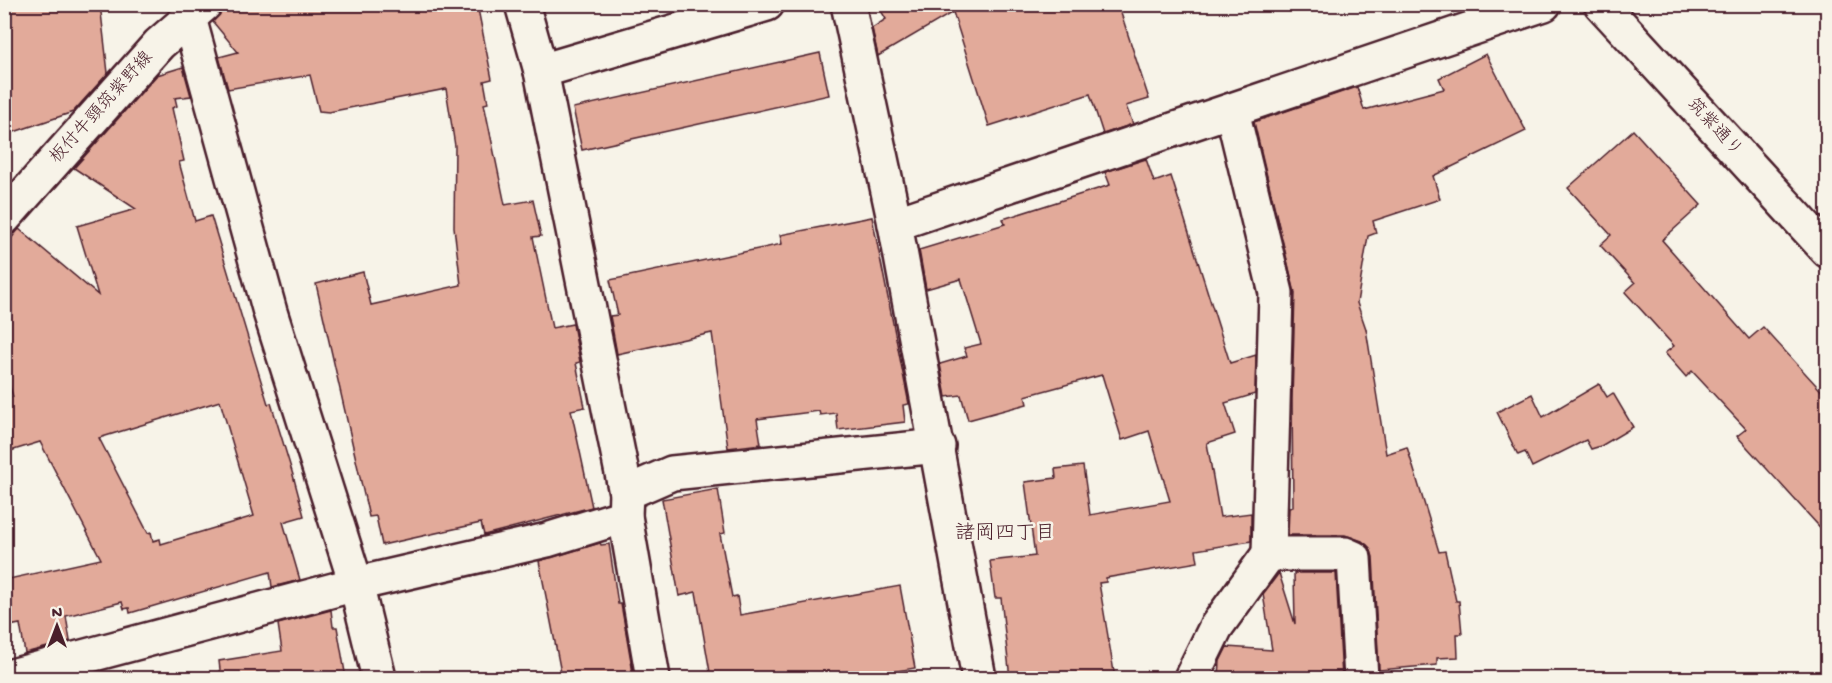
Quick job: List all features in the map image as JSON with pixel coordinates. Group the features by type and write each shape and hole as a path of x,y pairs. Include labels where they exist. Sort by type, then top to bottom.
{"street":[{"path":"522,4 541,71 625,505 653,678"},
{"path":"541,71 767,4"},
{"path":"848,4 895,224 980,678"},
{"path":"895,224 1544,4"},
{"name":"筑紫通り","path":"1601,4 1827,251"},
{"path":"193,9 270,312 356,584 379,678"},
{"name":"板付牛頸筑紫野線","path":"4,218 193,9"},
{"path":"1191,678 1216,627 1269,554 1276,293 1232,111"},
{"path":"4,678 356,584 547,540 625,505 672,473 938,446"},
{"path":"1269,554 1345,554 1354,558 1361,678"}],"building":[{"path":"4,4 100,4 108,73 73,112 11,133 4,116"},
{"path":"223,4 477,4 492,79 484,81 488,103 484,104 505,205 533,200 541,236 533,237 552,328 573,324 580,362 576,363 585,407 571,410 592,507 484,535 481,523 382,545 376,516 369,517 316,284 363,272 371,305 461,285 454,227 455,146 446,89 329,112 319,111 310,75 228,89 219,57 238,52 213,22 222,11"},
{"path":"877,4 1118,4 1149,99 1126,106 1133,124 1103,134 1090,94 989,126 953,12 878,56 872,28 886,19"},
{"path":"820,53 829,95 582,150 573,108"},
{"path":"1486,54 1526,131 1433,176 1440,199 1373,221 1376,233 1368,236 1357,303 1366,329 1386,454 1407,447 1439,552 1445,551 1456,601 1459,601 1462,634 1457,634 1458,657 1437,658 1437,665 1379,670 1373,557 1370,548 1362,541 1345,535 1288,535 1289,508 1293,507 1292,400 1295,293 1254,122 1357,87 1364,110 1444,89 1439,78"},
{"path":"183,67 191,96 175,98 177,106 172,108 184,161 179,162 195,221 211,216 268,404 271,403 293,475 304,516 283,522 300,580 272,587 270,572 130,613 129,608 124,609 122,602 66,616 70,641 25,653 20,624 4,627 4,580 101,559 40,442 4,453 4,399 13,397 4,367 4,247 19,229 98,295 77,226 136,209 74,168 157,75","holes":["220,401 254,516 161,544 160,539 153,541 151,532 148,533 99,438"]},
{"path":"1633,130 1701,205 1662,240 1749,339 1763,327 1827,397 1827,535 1737,436 1746,429 1692,371 1686,377 1665,353 1674,346 1625,292 1635,283 1600,245 1611,235 1568,188"},
{"path":"1146,159 1154,182 1171,176 1230,363 1256,355 1255,394 1225,403 1235,434 1207,443 1220,517 1251,513 1251,541 1196,550 1198,562 1106,578 1106,582 1099,583 1115,678 1010,678 1001,598 995,598 990,561 1035,556 1025,482 1056,478 1055,469 1083,466 1090,515 1170,501 1149,431 1122,440 1102,375 1025,396 1027,404 968,420 961,395 946,397 940,364 967,356 964,348 981,344 961,279 926,289 919,250 1005,224 1003,219 1110,185 1105,172"},
{"path":"872,217 909,404 903,405 905,422 838,430 836,413 820,415 819,411 757,419 761,444 728,448 712,333 617,354 610,316 618,315 610,280 782,244 780,235"},
{"path":"1599,384 1607,397 1613,393 1633,427 1601,446 1591,449 1586,440 1532,467 1525,452 1518,455 1497,412 1532,394 1543,417"},
{"path":"718,489 725,533 720,534 732,597 737,596 740,615 900,586 915,668 856,678 711,678 696,592 679,596 662,499"},
{"path":"600,543 601,545 609,544 618,604 621,604 634,678 562,678 539,561"},
{"path":"1279,573 1295,624 1294,573 1336,573 1342,678 1219,678 1220,661 1227,647 1272,650 1263,594"},
{"path":"331,610 333,627 337,627 346,678 221,678 219,661 282,651 278,624"}],"district":[{"name":"諸岡四丁目","path":"1005,534"}]}
